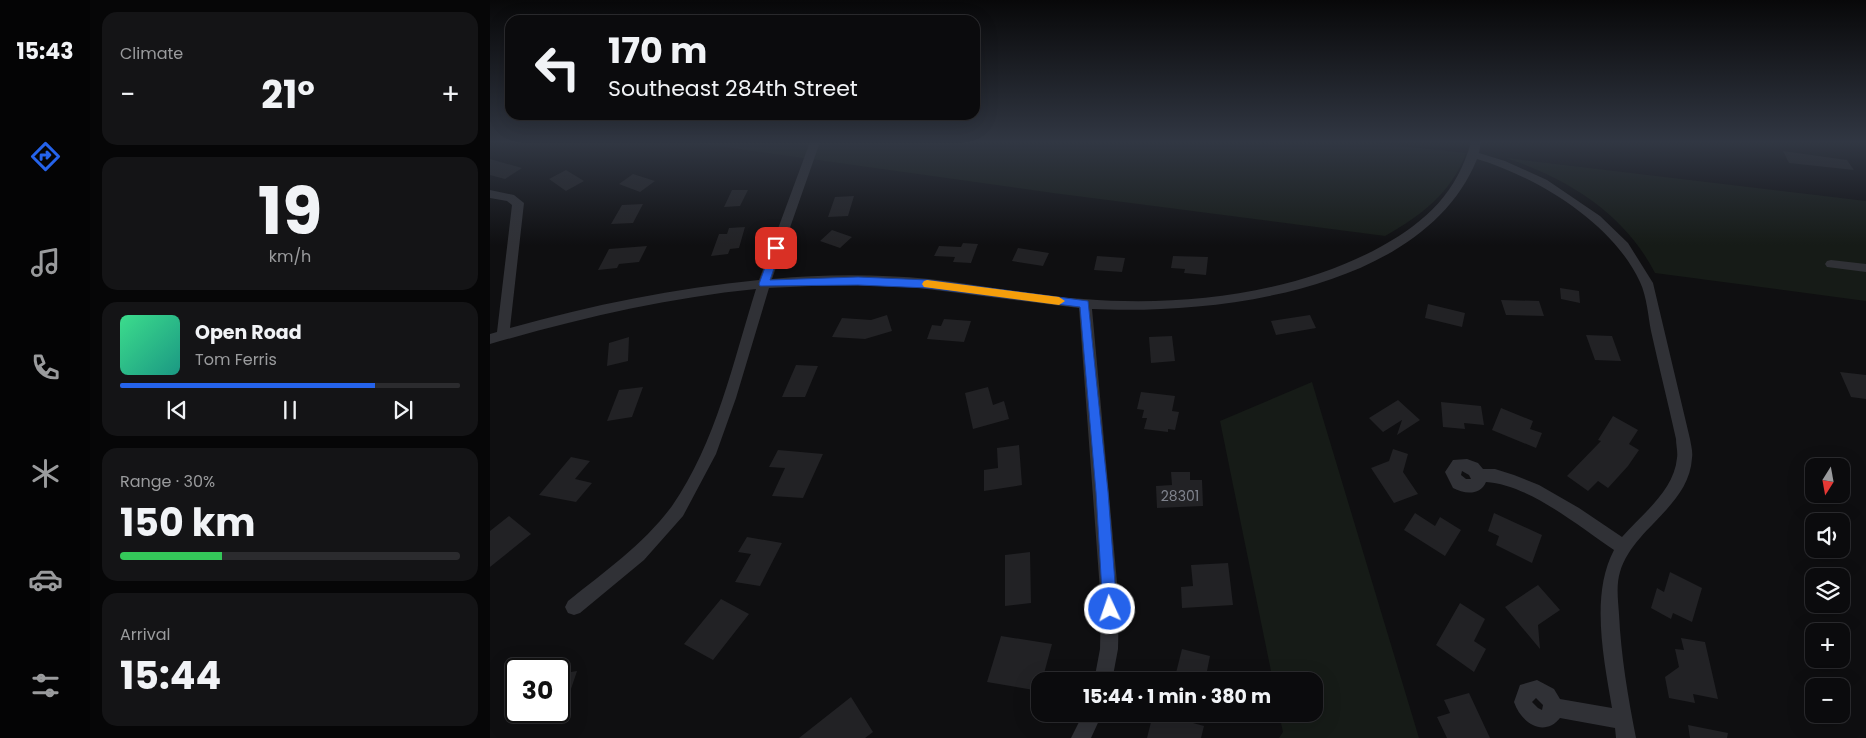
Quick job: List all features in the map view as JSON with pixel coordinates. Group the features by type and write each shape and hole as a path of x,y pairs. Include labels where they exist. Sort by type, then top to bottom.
{"street":[{"path":"574,607 638,555 677,511 691,488 720,428 764,284 803,176"},
{"path":"490,194 510,198 518,203 496,337 587,312 672,296 764,284 858,281 928,284 1085,304 1132,306 1210,302 1261,296 1308,283 1351,267 1387,248 1416,230 1452,193 1464,176"},
{"path":"1531,176 1543,182 1580,206 1596,219 1624,246 1647,283 1683,439 1685,460 1680,479 1673,491 1624,547 1612,572 1609,596 1611,651 1624,729 1554,707"},
{"path":"1831,264 1866,268"},
{"path":"1085,304 1110,604 1109,649 1105,672"},
{"path":"1479,475 1489,474 1524,487 1624,547"},
{"path":"1080,738 1089,722"}],"shaded area":[{"path":"934,176 1454,176 1434,202 1411,220 1385,236"},
{"path":"1552,176 1660,176 1866,201 1866,301 1655,273 1642,252 1611,216 1572,188"},
{"path":"1312,382 1419,738 1279,738 1283,732 1281,722 1323,722 1323,672 1271,672 1220,421"}],"building":[{"path":"495,176 509,176 505,179"},
{"path":"554,176 577,176 584,181 566,191 549,179"},
{"path":"630,176 641,176 655,181 640,192 619,184"},
{"path":"732,190 748,190 740,206 724,207"},
{"path":"854,196 848,216 828,217 835,197"},
{"path":"643,204 633,223 611,224 622,205"},
{"path":"745,227 739,248 730,249 728,254 711,256 719,234 727,234 729,228"},
{"path":"832,230 852,237 840,248 820,241"},
{"path":"963,243 978,244 971,263 953,262 955,257 934,256 939,246 961,247"},
{"path":"647,246 639,262 619,264 617,268 598,270 609,249"},
{"path":"1018,248 1049,253 1043,266 1012,261"},
{"path":"1097,256 1125,258 1122,272 1094,270"},
{"path":"1173,256 1208,257 1206,275 1184,273 1185,269 1171,268"},
{"path":"1560,288 1579,291 1580,303 1561,299"},
{"path":"1501,300 1539,301 1544,316 1506,315"},
{"path":"1428,304 1465,313 1462,327 1425,318"},
{"path":"887,315 892,331 865,339 832,337 842,318 871,320"},
{"path":"1310,315 1316,328 1276,335 1271,321"},
{"path":"944,319 971,321 964,342 927,339 932,325 941,326"},
{"path":"1586,335 1612,336 1621,361 1595,360"},
{"path":"1172,336 1175,361 1151,363 1149,337"},
{"path":"629,337 628,361 607,366 609,343"},
{"path":"796,365 818,366 805,397 782,397"},
{"path":"1840,372 1866,375 1866,399 1851,397"},
{"path":"643,387 632,417 607,421 619,390"},
{"path":"988,387 993,405 1004,401 1009,419 973,429 965,393"},
{"path":"1141,392 1175,396 1172,411 1179,412 1175,430 1168,429 1168,432 1144,429 1147,418 1142,418 1144,410 1137,409"},
{"path":"1398,400 1420,420 1397,435 1402,420 1383,432 1369,418"},
{"path":"1441,402 1481,406 1484,425 1464,423 1465,429 1443,427"},
{"path":"1501,408 1533,421 1530,429 1542,433 1536,448 1492,430"},
{"path":"1613,416 1638,430 1629,444 1639,450 1628,466 1608,488 1598,481 1588,491 1567,476 1601,441 1598,440"},
{"path":"1019,445 1022,485 984,491 984,470 998,468 997,448"},
{"path":"1393,449 1408,454 1403,472 1418,494 1394,503 1371,468 1389,461"},
{"path":"778,450 823,454 803,498 772,496 785,468 769,467"},
{"path":"571,457 590,461 575,479 592,483 576,502 539,495"},
{"path":"1171,472 1190,472 1190,480 1202,480 1203,506 1157,508 1156,486 1172,485"},
{"path":"1415,513 1435,526 1440,517 1461,530 1445,556 1404,530"},
{"path":"1494,513 1542,535 1532,563 1496,545 1499,536 1488,531"},
{"path":"509,516 531,534 490,567 490,531"},
{"path":"747,537 782,543 760,586 735,582 751,554 738,552"},
{"path":"1030,552 1031,603 1005,606 1005,555"},
{"path":"1228,563 1233,605 1182,608 1181,587 1193,586 1191,565"},
{"path":"1670,572 1702,588 1692,622 1673,613 1671,619 1651,608 1657,588 1664,592"},
{"path":"1538,585 1560,610 1538,625 1540,649 1505,607"},
{"path":"721,599 749,614 713,660 684,644"},
{"path":"1460,603 1485,619 1474,641 1486,649 1474,672 1436,645"},
{"path":"1001,636 1052,644 1044,672 1031,672 1031,689 987,682"},
{"path":"1681,638 1705,642 1718,699 1693,694 1695,703 1669,698 1665,677 1679,667 1675,649 1684,650"},
{"path":"1182,649 1210,656 1207,672 1176,672"},
{"path":"577,671 570,692 570,672"},
{"path":"1469,693 1490,738 1447,738 1437,717 1450,713 1444,700"},
{"path":"851,697 873,732 865,738 799,738"},
{"path":"1151,722 1189,722 1204,726 1201,738 1147,738"},
{"path":"1688,725 1728,733 1727,738 1690,738"}],"slow traffic":[{"path":"927,284 1059,301"}],"route":[{"path":"776,248 764,284 858,281 928,284 1085,304 1102,492 1110,609"}]}
